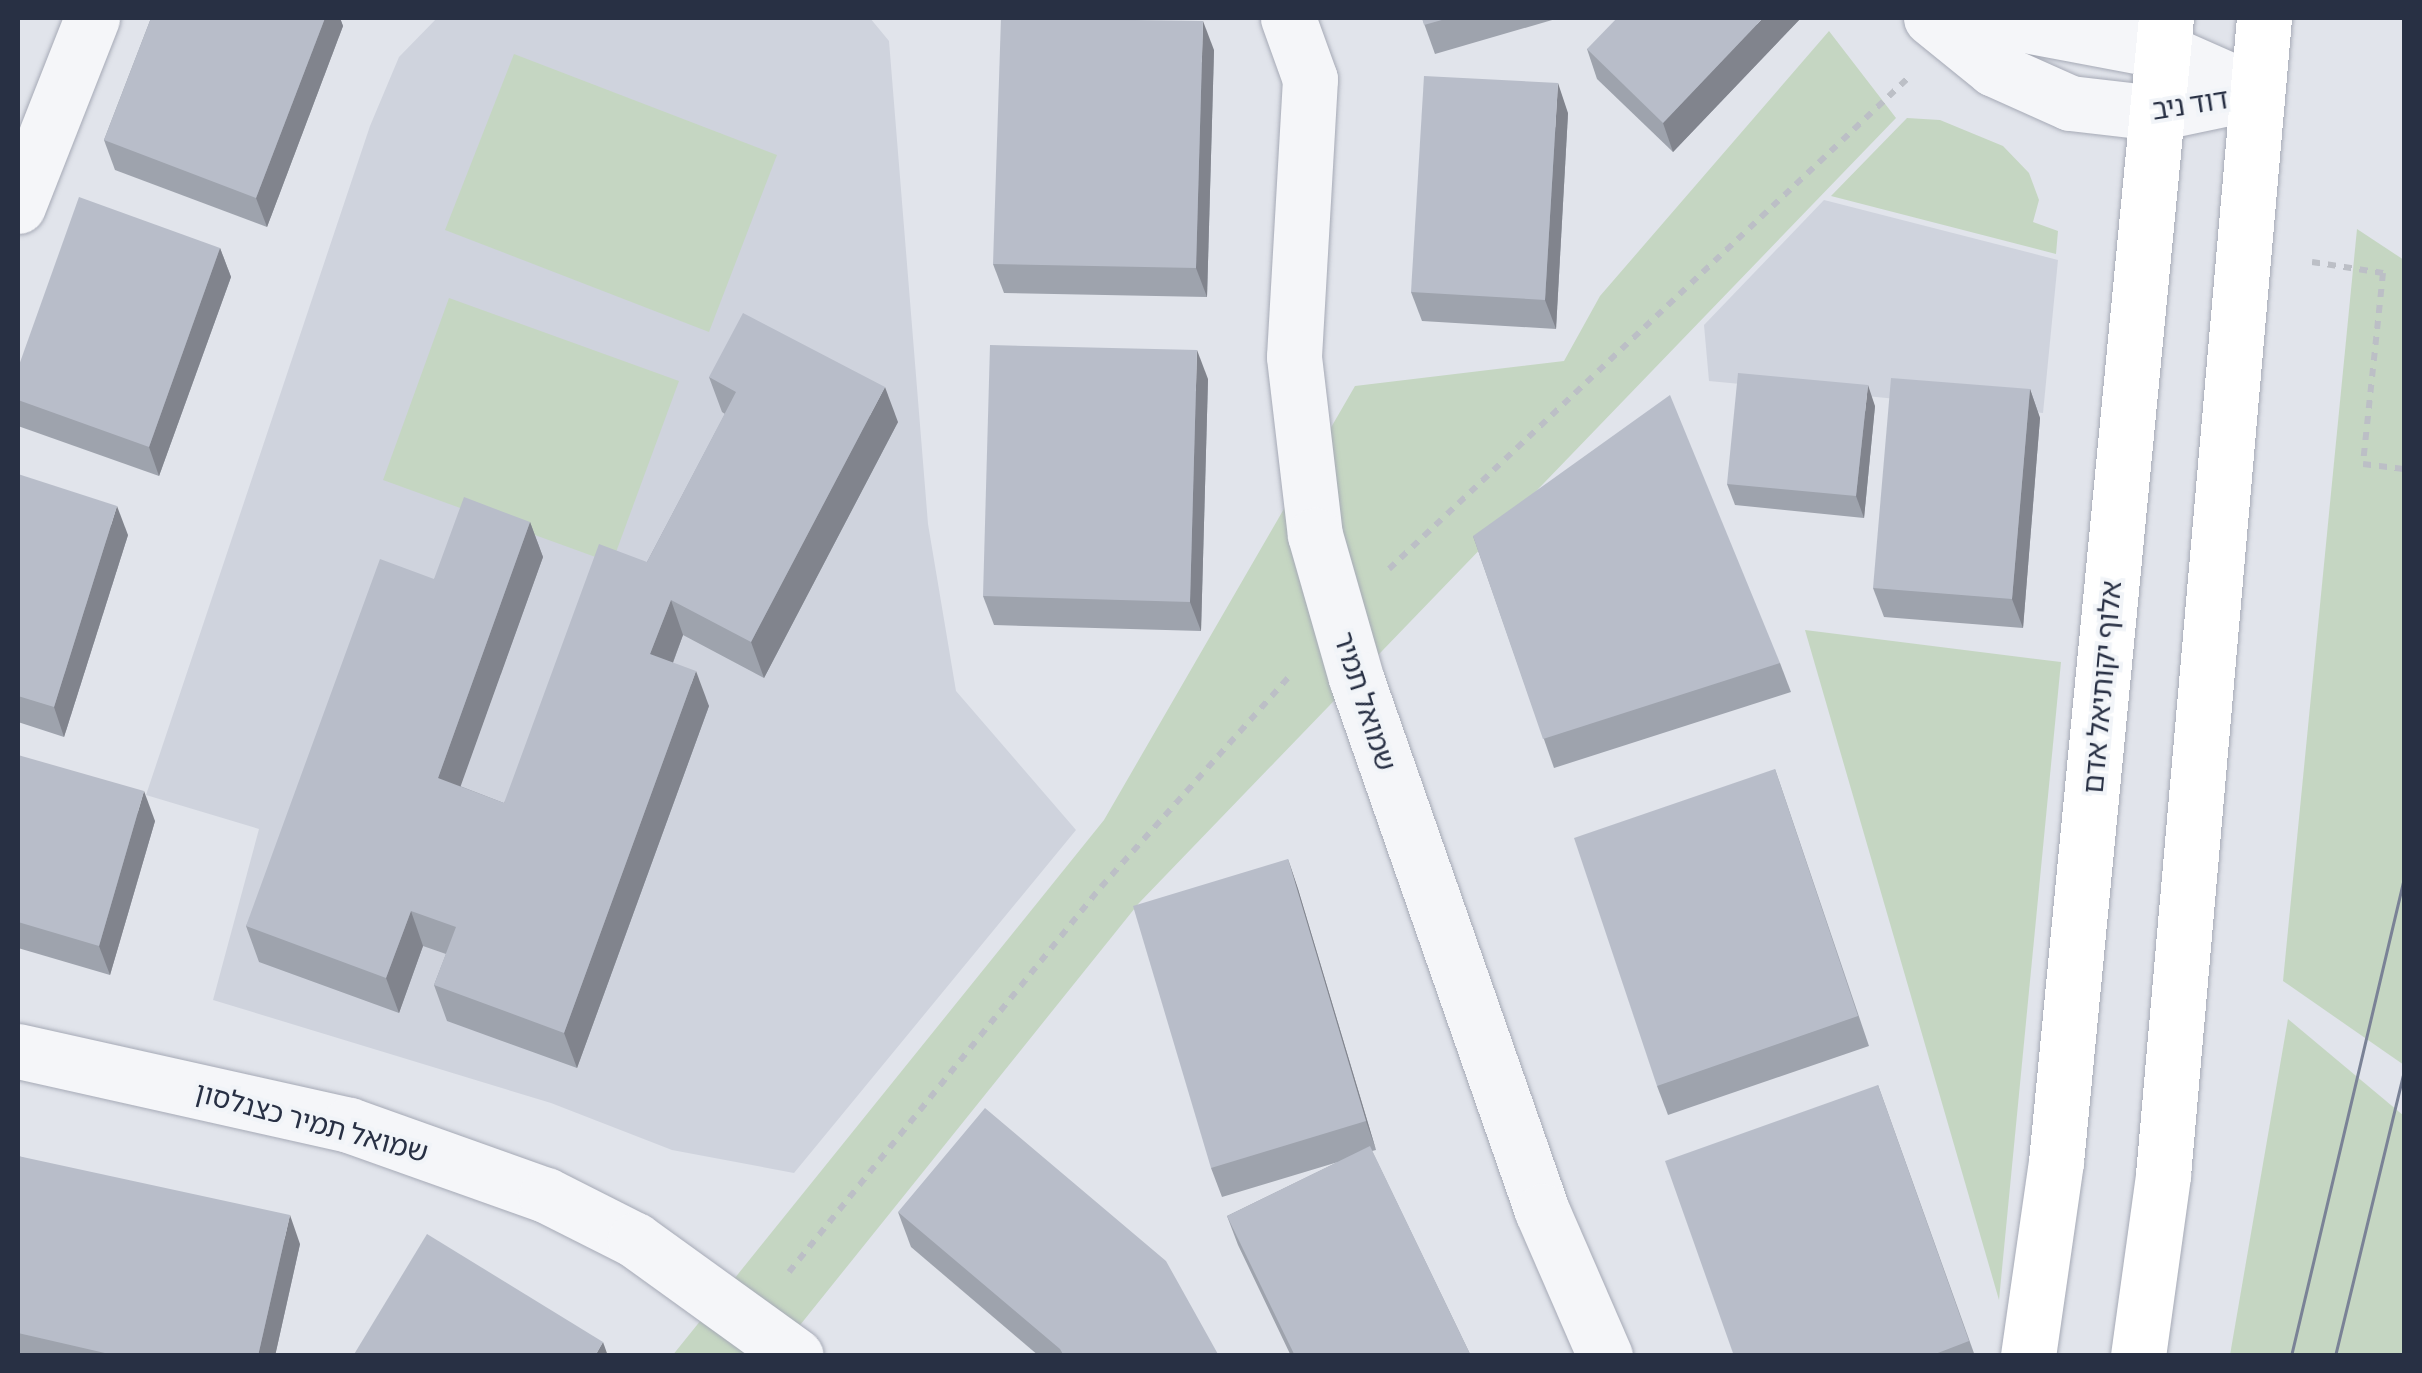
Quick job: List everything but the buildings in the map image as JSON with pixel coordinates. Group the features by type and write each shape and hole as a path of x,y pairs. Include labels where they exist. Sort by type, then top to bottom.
{"street":[{"path":"18,206 38,97 92,18"},
{"name":"שמואל תמיר","path":"1288,18 1310,79 1294,357 1315,535 1542,1211 1605,1356"},
{"name":"דוד ניב","path":"1931,18 2032,91 2156,113 2256,92"},
{"name":"דוד ניב","path":"1988,18 2165,34 2256,92"},
{"path":"2138,1356 2164,1174 2264,18"},
{"name":"אלוף יקותיאל אדם","path":"2028,1356 2056,1162 2165,34"},
{"name":"שמואל תמיר כצנלסון","path":"18,1051 350,1125 546,1195 635,1240 796,1356"}],"path":[{"path":"2313,251 2312,266 2383,273 2364,464 2404,469"}],"shaded area":[{"path":"437,18 870,18 889,41 928,524 956,691 1076,830 794,1173 672,1150 551,1103 213,1000 259,829 146,795 370,126 399,57"},
{"path":"1824,200 2058,260 2043,413 1709,381 1704,325"}],"green space":[{"path":"1829,31 1896,118 1139,903 776,1355 672,1356 1104,820 1355,386 1564,361 1600,296"},
{"path":"514,54 777,155 709,332 445,230"},
{"path":"1907,118 1940,120 2003,146 2029,173 2039,200 2033,222 2058,231 2056,254 1831,196"},
{"path":"2357,229 2404,260 2404,1065 2283,981"},
{"path":"449,298 679,381 612,563 383,480"},
{"path":"1805,630 2061,662 1999,1300"},
{"path":"2288,1019 2404,1116 2404,1355 2230,1355"}],"tram line":[{"path":"2291,1356 2404,879"},
{"path":"2335,1356 2404,1070"}]}
